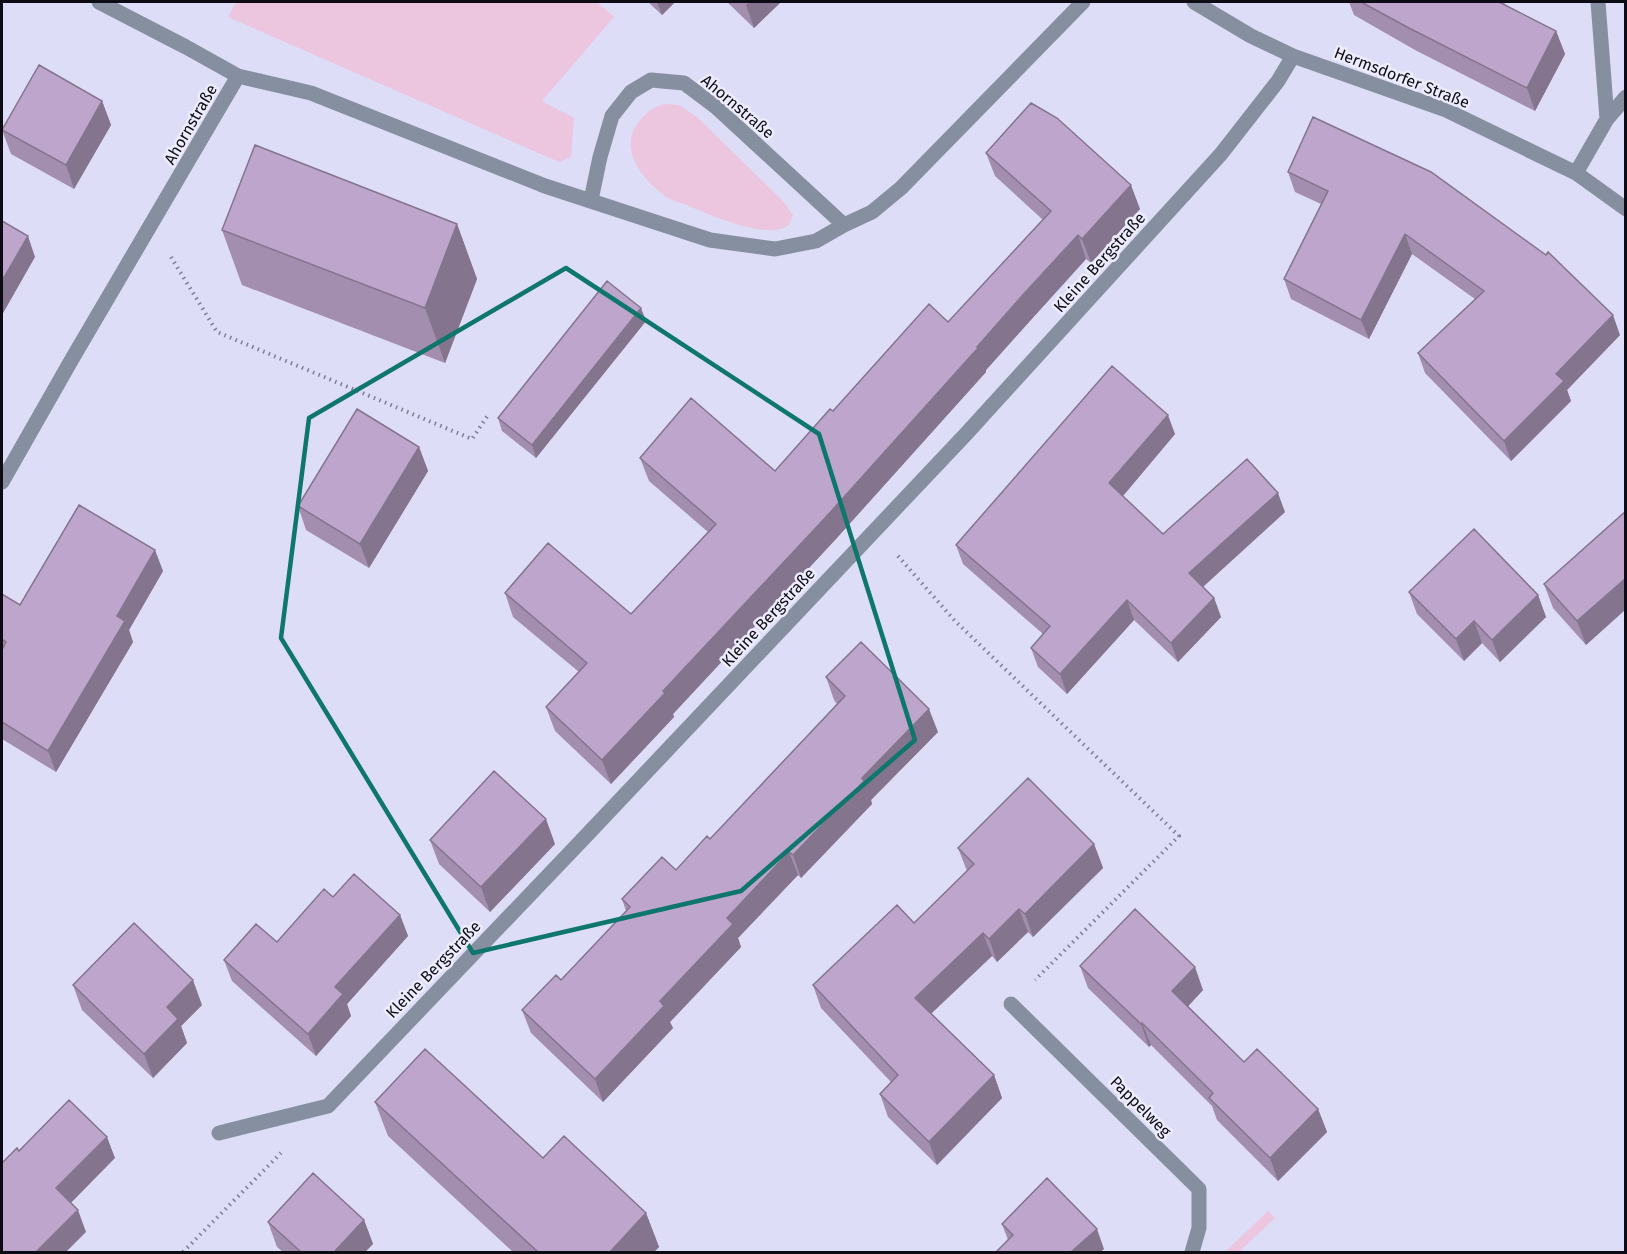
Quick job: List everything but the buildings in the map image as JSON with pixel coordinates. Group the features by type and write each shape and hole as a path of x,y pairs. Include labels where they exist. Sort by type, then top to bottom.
{"street":[{"path":"99,2 238,76"},
{"name":"Ahornstraße","path":"2,482 238,76 311,93 545,186 710,240 775,249 816,241 872,212 901,188 1083,2"},
{"name":"Hermsdorfer Straße","path":"1194,2 1251,36 1293,56 1446,110 1576,173 1626,209"},
{"path":"1598,2 1607,118"},
{"name":"Kleine Bergstraße","path":"219,1133 328,1106 966,434 1221,154 1278,81 1293,56"},
{"name":"Ahornstraße","path":"591,200 612,116 631,92 651,80 684,83 716,107 844,225"},
{"path":"1576,173 1607,118 1626,97"},
{"name":"Pappelweg","path":"1011,1004 1199,1189 1199,1228 1192,1252"}],"path":[{"path":"141,241 171,256 217,333 472,439 488,415"},
{"path":"876,530 955,621 1179,836 1011,1004"},
{"path":"183,1252 287,1147"}],"highlighted area":[{"path":"566,268 819,434 915,740 741,891 473,953 281,638 309,418"}],"shaded area":[{"path":"236,2 597,2 614,17 542,101 574,118 571,157 559,162 228,17"},
{"path":"664,104 679,105 697,117 782,200 793,215 789,225 771,230 736,224 671,200 654,187 638,167 633,156 632,134 638,123 650,111"},
{"path":"1268,1211 1275,1218 1239,1252 1225,1252"}]}
